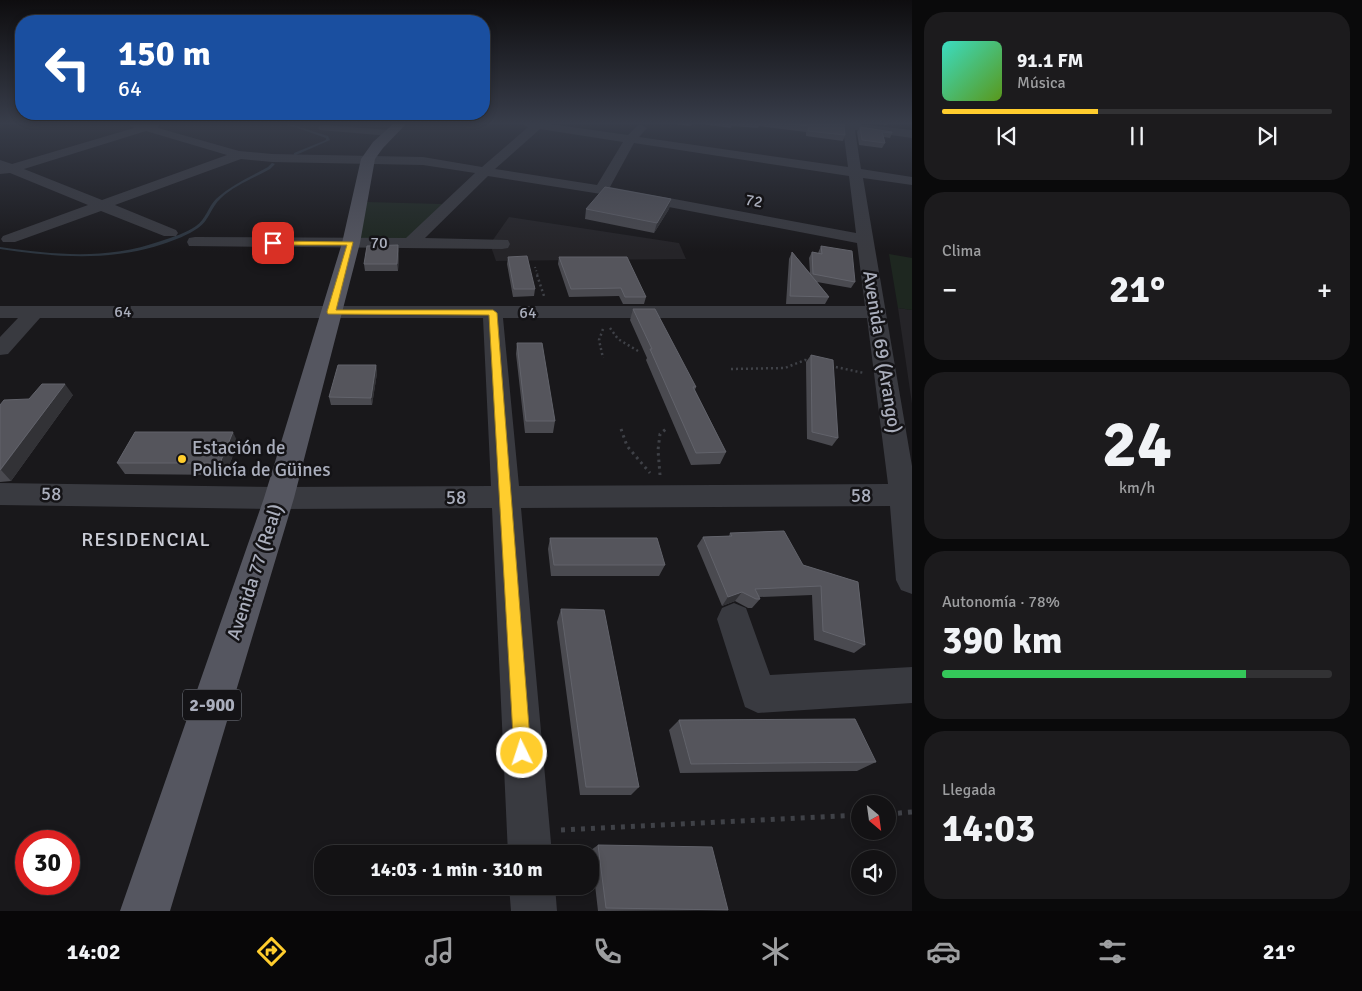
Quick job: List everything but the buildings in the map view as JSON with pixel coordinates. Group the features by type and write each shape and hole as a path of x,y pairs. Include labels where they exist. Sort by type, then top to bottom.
{"main road":[{"name":"Avenida 77 (Real)","path":"146,911 279,498 351,243 366,167"}],"street":[{"path":"8,238 208,167"},
{"name":"72","path":"462,167 601,190 864,239"},
{"path":"411,244 490,167"},
{"path":"601,190 615,167"},
{"path":"811,167 912,181"},
{"name":"Avenida 69 (Arango)","path":"852,167 886,379 908,497 912,580"},
{"path":"3,168 170,233"},
{"name":"70","path":"195,242 502,244"},
{"name":"64","path":"0,312 876,312"},
{"path":"0,349 35,312"},
{"path":"493,313 504,498 529,843"},
{"name":"58","path":"0,494 279,498 908,497"},
{"path":"734,619 758,694 912,685"},
{"path":"533,895 534,911"}],"path":[{"path":"535,268 549,312"},
{"path":"599,312 618,339 638,352"},
{"path":"599,312 604,330 599,340 603,358"},
{"path":"731,369 785,368 805,360 814,362"},
{"path":"823,364 886,379"},
{"path":"621,429 627,446 648,469 662,497"},
{"path":"662,497 658,450 660,434 666,429"},
{"path":"896,813 912,812"},
{"path":"529,843 851,816"}],"shaded area":[{"path":"366,202 442,204 409,240 358,238"},
{"path":"509,217 679,243 686,259 496,261 490,244"},
{"path":"889,254 912,258 912,310 898,308"},
{"path":"898,308 912,310 912,404"}],"waterway":[{"path":"0,248 44,254 85,256 106,255 148,247 178,237 197,227 203,223 212,206 220,197 270,167"}],"place":[{"name":"Estación de Policía de Güines","path":"182,459"}],"district":[{"name":"RESIDENCIAL","path":"146,539"}],"route":[{"path":"273,243 351,243 331,312 493,313 522,753"}]}
